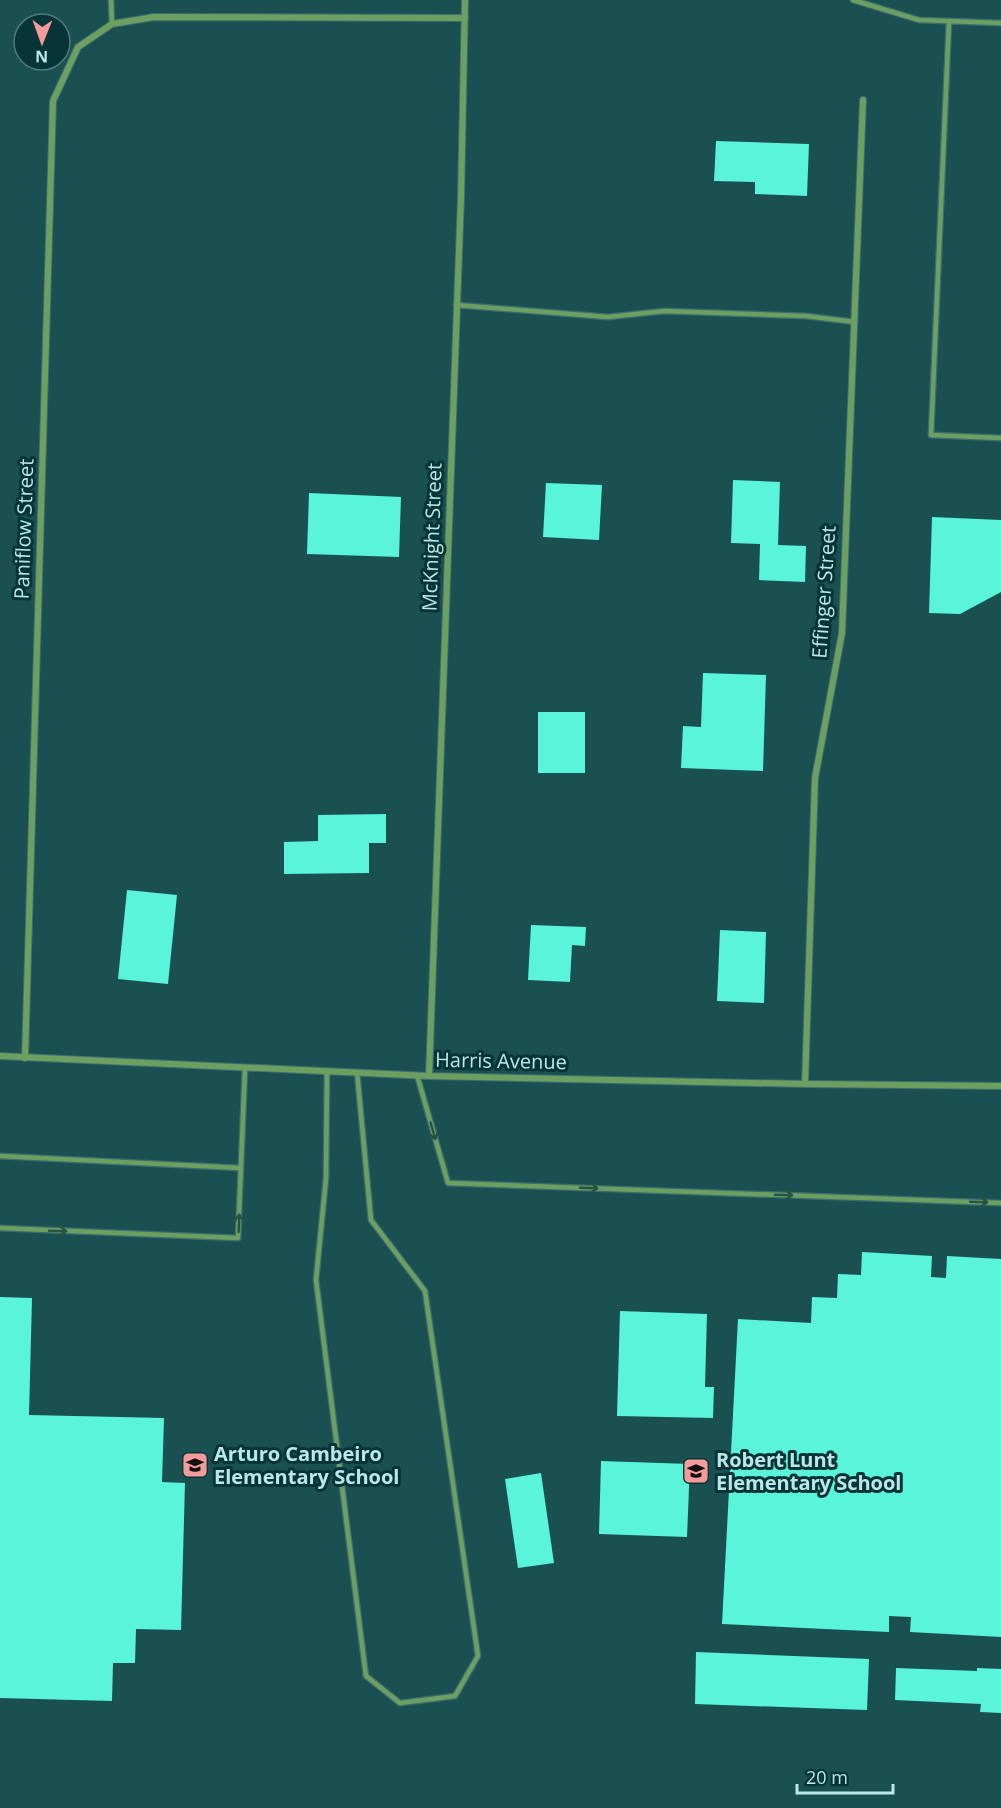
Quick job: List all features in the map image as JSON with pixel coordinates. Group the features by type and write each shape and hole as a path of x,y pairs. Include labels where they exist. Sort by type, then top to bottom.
{"street":[{"name":"McKnight Street","path":"429,1076 465,0"},
{"path":"112,24 154,17 465,18"},
{"name":"Paniflow Street","path":"25,1058 53,101 78,47 112,24"},
{"name":"Effinger Street","path":"805,1084 815,777 842,633 863,100"},
{"name":"Harris Avenue","path":"0,1056 429,1076 1001,1086"}],"lane":[{"path":"111,0 112,24"},
{"path":"853,0 919,20 1001,23"},
{"path":"949,21 930,435 1001,438"},
{"path":"456,305 608,317 664,311 806,316 855,321"},
{"path":"0,1228 238,1238 245,1068"},
{"path":"327,1071 326,1179 316,1280 366,1676 400,1703 455,1696 478,1656 425,1291 370,1220 357,1072"},
{"path":"417,1075 448,1183 1001,1203"},
{"path":"0,1156 241,1168"}],"building":[{"path":"716,141 809,144 807,196 755,194 755,182 714,181"},
{"path":"733,480 780,482 778,545 806,546 805,582 759,580 760,544 731,543"},
{"path":"546,483 602,485 599,540 543,537"},
{"path":"309,493 401,497 399,557 307,554"},
{"path":"932,517 1001,520 1001,592 960,614 929,613"},
{"path":"703,673 766,675 763,771 681,768 683,726 701,727"},
{"path":"538,712 585,712 585,773 538,773"},
{"path":"386,814 386,843 369,843 369,873 284,874 284,842 318,841 318,815"},
{"path":"127,890 177,895 168,984 118,979"},
{"path":"531,925 586,927 585,946 572,945 570,982 528,980"},
{"path":"720,930 766,932 764,1003 717,1001"},
{"path":"862,1252 932,1256 931,1277 946,1278 947,1256 1001,1259 1001,1637 910,1632 911,1617 889,1616 889,1632 722,1624 738,1319 811,1323 812,1297 837,1298 838,1274 861,1275"},
{"path":"0,1297 32,1298 29,1415 164,1418 162,1482 185,1483 181,1630 136,1629 135,1663 113,1663 112,1701 0,1698"},
{"path":"620,1311 707,1314 705,1387 714,1387 713,1418 617,1416"},
{"path":"601,1461 690,1464 687,1537 599,1534"},
{"path":"541,1473 554,1563 518,1568 505,1479"},
{"path":"696,1652 869,1659 867,1710 695,1704"},
{"path":"896,1668 977,1671 977,1668 1001,1669 1001,1713 980,1712 981,1704 895,1700"}],"place":[{"name":"Arturo Cambeiro Elementary School","path":"195,1465"},
{"name":"Robert Lunt Elementary School","path":"696,1471"}]}
